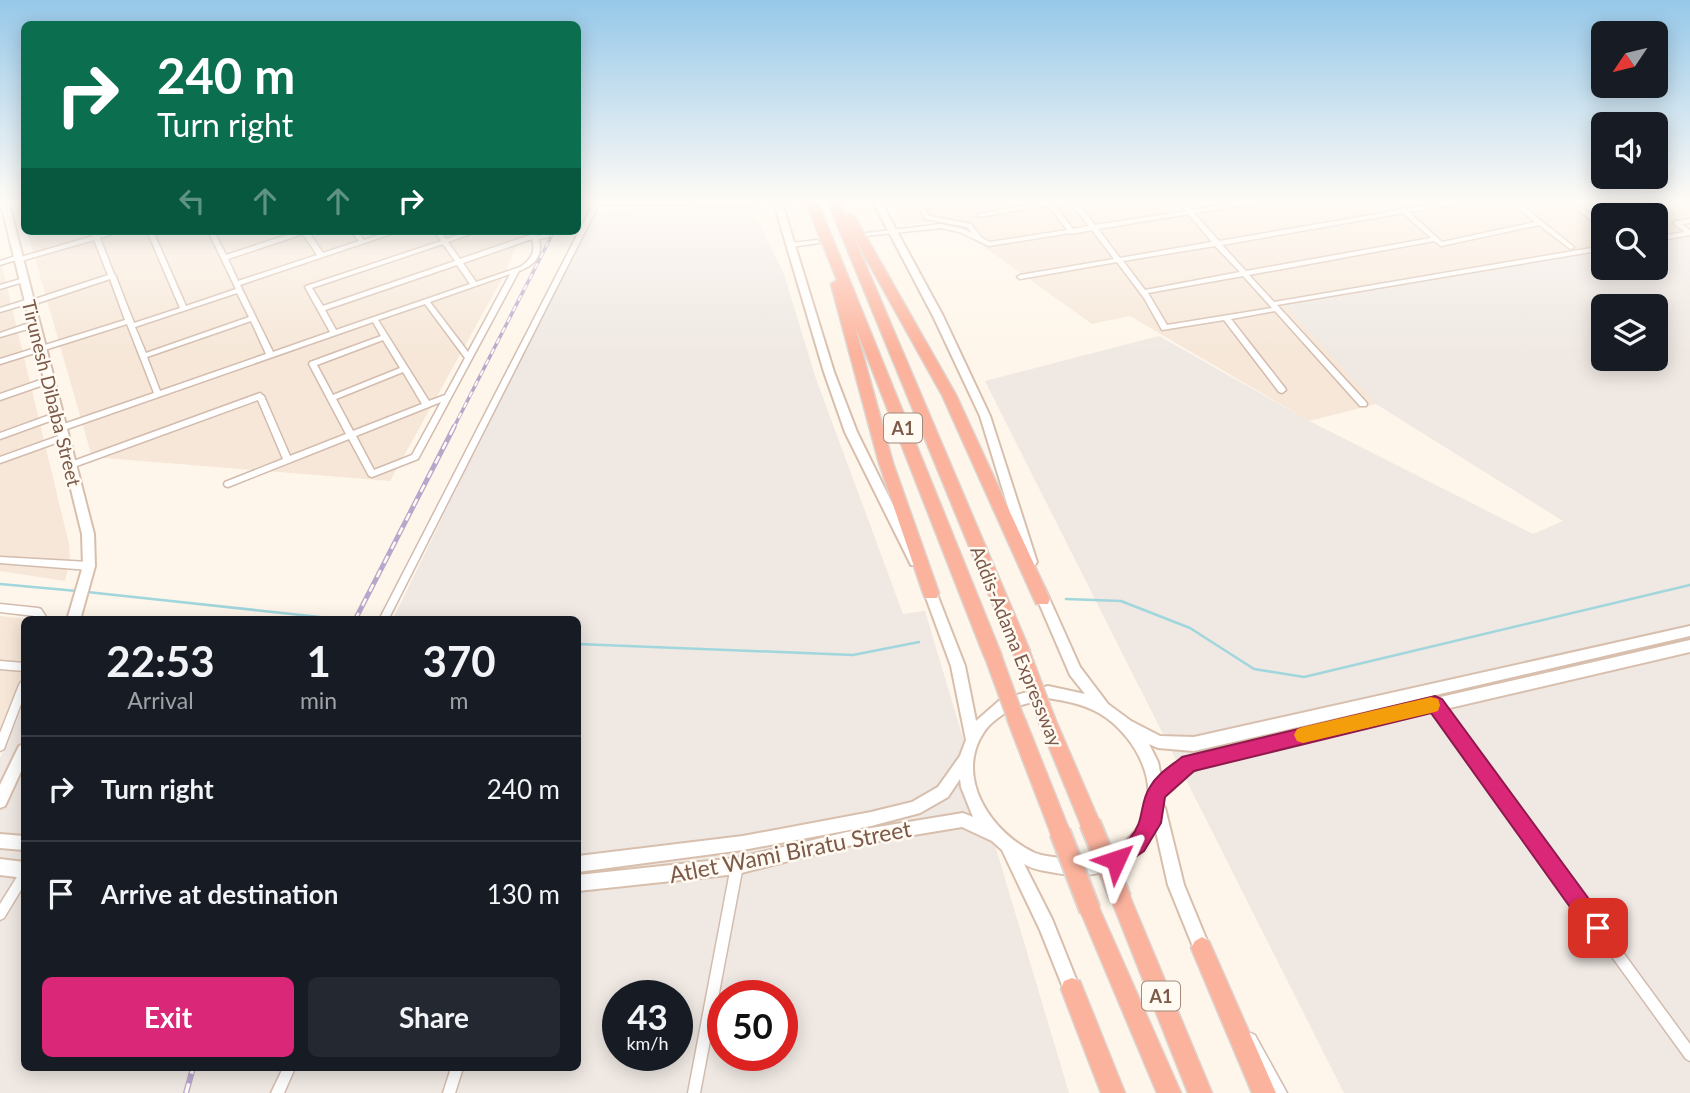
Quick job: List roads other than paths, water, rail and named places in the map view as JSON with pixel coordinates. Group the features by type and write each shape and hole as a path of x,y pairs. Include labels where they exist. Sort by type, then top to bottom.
{"highway":[{"path":"825,251 886,463 931,593"},
{"name":"Addis-Adama Expressway","path":"827,251 993,656 1090,910 1169,1093"},
{"name":"Addis-Adama Expressway","path":"854,251 1021,651 1200,1093"},
{"path":"868,251 949,395 1042,599"},
{"path":"1202,948 1264,1093"},
{"path":"1072,989 1113,1093"}],"main road":[{"name":"Tirunesh Dibaba Street","path":"16,251 88,534 89,566 84,586"},
{"path":"794,251 851,432 931,593 958,666 972,737"},
{"path":"902,251 938,316 985,415 1042,599 1074,671 1108,711 1127,726 1158,742 1194,744 1690,631"},
{"path":"75,615 84,586"},
{"path":"1002,841 1032,860 1062,868 1090,868 1116,860 1137,844 1151,823 1156,796 1167,781 1189,763 1690,646"},
{"path":"581,864 846,832 915,808 943,792 966,759 972,737 985,718 1002,704 1024,695 1048,692 1073,696 1108,711"},
{"path":"1127,726 1148,756 1154,773 1156,796 1176,885 1202,948"},
{"path":"0,801 21,757"},
{"path":"966,759 970,795 978,813 1002,841 1046,925 1072,989"},
{"name":"Atlet Wami Biratu Street","path":"581,883 737,866 846,832 963,820 1002,841"},
{"path":"0,841 21,843"},
{"path":"664,875 666,853"},
{"path":"0,867 21,870"}],"street":[{"path":"0,263 41,251"},
{"path":"103,251 158,394"},
{"path":"159,251 184,308"},
{"path":"221,251 270,355"},
{"path":"224,258 245,251"},
{"path":"318,251 321,256"},
{"path":"0,362 184,308 336,251"},
{"path":"334,332 308,287 415,251"},
{"path":"452,251 474,284"},
{"path":"321,309 490,251"},
{"path":"0,460 158,394 516,270 533,262 536,251"},
{"path":"385,616 572,251"},
{"path":"1112,251 1143,292 1165,328 1586,251"},
{"path":"1020,277 1171,251"},
{"path":"1225,251 1363,404"},
{"path":"1143,292 1371,251"},
{"path":"385,337 313,364 372,474 415,457 516,270"},
{"path":"0,310 113,276"},
{"path":"0,287 24,280"},
{"path":"426,301 469,359"},
{"path":"144,356 253,318"},
{"path":"1226,318 1282,390"},
{"path":"374,319 427,405"},
{"path":"0,335 35,324"},
{"path":"332,398 405,369"},
{"path":"0,397 49,380"},
{"path":"71,466 260,396 288,461"},
{"path":"228,484 449,396"},
{"path":"0,436 58,415"},
{"path":"0,560 89,566"},
{"path":"0,608 38,612 41,616"},
{"path":"0,665 21,667"},
{"path":"0,746 21,693"},
{"path":"1435,704 1690,1055"},
{"path":"694,1093 737,866"},
{"path":"0,914 21,881"},
{"path":"1202,948 1281,1093"},
{"path":"1072,989 1101,1093"},
{"path":"276,1093 287,1071"},
{"path":"449,1093 456,1071"}],"waterway":[{"path":"0,584 77,591"},
{"path":"1066,599 1121,601 1190,628 1254,669 1304,677 1690,585"},
{"path":"87,592 311,616"},
{"path":"581,644 853,655 919,642"}],"railway":[{"path":"453,429 544,251"},
{"path":"357,616 454,427"},
{"path":"186,1093 192,1071"}]}
